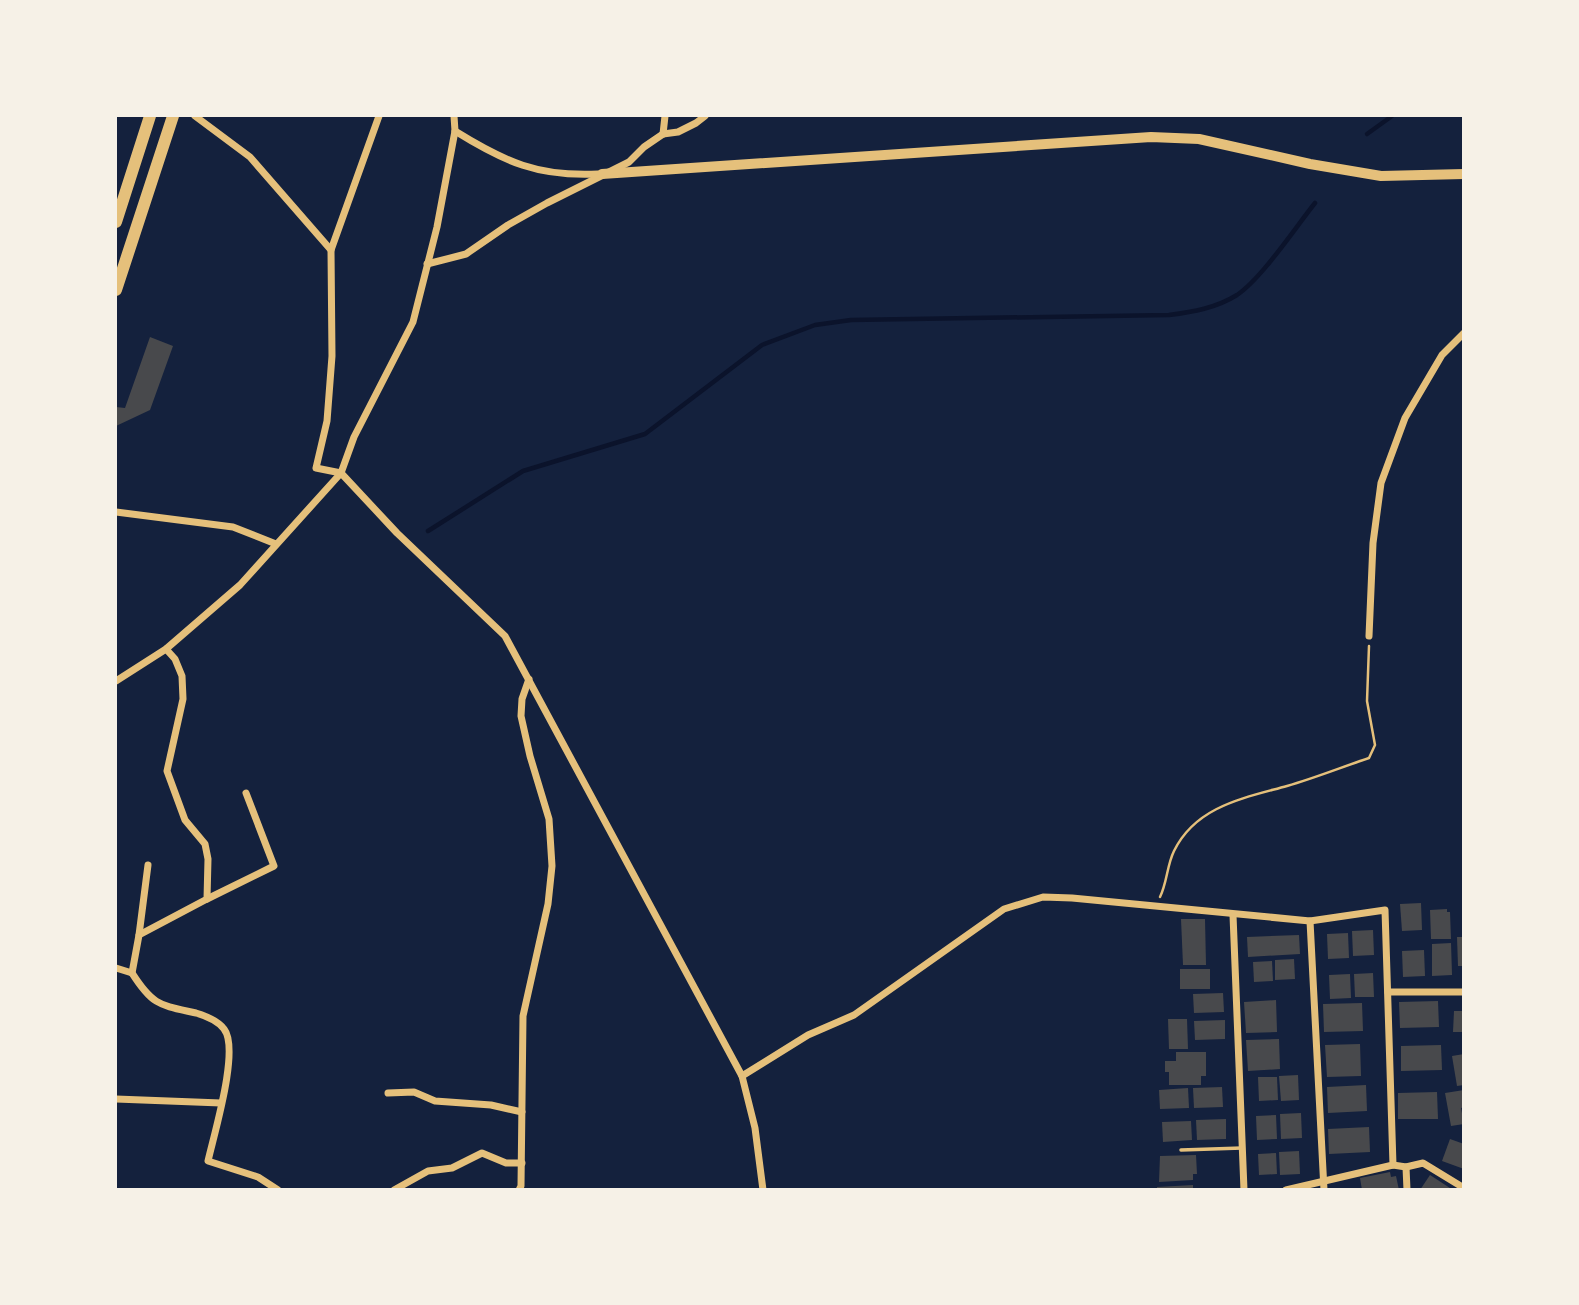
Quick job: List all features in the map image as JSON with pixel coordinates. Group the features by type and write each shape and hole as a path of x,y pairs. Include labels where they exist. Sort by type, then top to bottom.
{"main road":[{"path":"116,222 150,116"},
{"path":"116,290 173,116"}],"street":[{"path":"195,116 250,157 331,250"},
{"path":"379,116 331,250 332,356 327,421 316,468 341,472 397,533 505,636 743,1076 755,1128 763,1189"},
{"path":"116,681 166,649 240,585 341,472 354,438 413,322 438,227 455,131 454,116"},
{"path":"663,134 665,116"},
{"path":"427,264 466,254 508,225 629,162 663,134 678,132 705,116"},
{"path":"455,131 512,163 567,175 1151,137 1199,139 1381,176 1464,174"},
{"path":"1369,636 1373,543 1381,483 1405,418 1442,355 1464,333"},
{"path":"116,512 233,527 276,544"},
{"path":"166,649 176,659 182,676 183,699 167,771 185,820 205,844 208,859 207,899"},
{"path":"522,1188 523,1016 548,904 552,866 549,819 530,757 522,716 522,699 529,679"},
{"path":"139,935 274,866 246,793"},
{"path":"132,973 148,866"},
{"path":"743,1076 808,1035 854,1015 1004,909 1043,897 1310,921 1385,910 1393,1165"},
{"path":"1233,915 1244,1189"},
{"path":"1310,921 1323,1185"},
{"path":"116,968 132,973 143,990 158,1004 213,1019 225,1030 230,1043 230,1060 208,1161 258,1177 278,1189"},
{"path":"1388,992 1464,992"},
{"path":"388,1093 414,1092 435,1101 491,1105 522,1112"},
{"path":"116,1100 220,1103"},
{"path":"394,1189 428,1171 452,1168 482,1153 506,1163 522,1163"},
{"path":"1286,1189 1323,1185 1393,1165 1406,1167 1423,1163 1464,1188"},
{"path":"1406,1167 1407,1189"}],"lane":[{"path":"1181,1150 1242,1148"}],"path":[{"path":"1156,907 1166,884 1174,852 1190,828 1219,806 1369,758 1375,745 1367,701 1369,636"}],"building":[{"path":"150,337 173,346 150,410 116,426 116,407 125,408"},
{"path":"1421,903 1422,930 1402,931 1400,904"},
{"path":"1447,909 1447,912 1450,912 1451,939 1431,939 1430,910"},
{"path":"1181,919 1205,919 1206,965 1183,965"},
{"path":"1373,930 1374,955 1353,956 1352,931"},
{"path":"1348,933 1349,958 1328,959 1327,934"},
{"path":"1299,935 1300,954 1248,957 1247,937"},
{"path":"1457,937 1464,937 1464,966 1458,966"},
{"path":"1451,943 1452,975 1432,976 1432,944"},
{"path":"1424,950 1425,976 1403,977 1402,951"},
{"path":"1294,959 1295,979 1275,980 1275,960"},
{"path":"1272,961 1273,981 1254,982 1253,962"},
{"path":"1180,969 1210,969 1210,989 1180,989"},
{"path":"1373,973 1374,997 1355,997 1354,974"},
{"path":"1350,974 1351,998 1330,999 1329,975"},
{"path":"1223,993 1224,1012 1194,1013 1193,994"},
{"path":"1276,1000 1277,1032 1246,1033 1244,1002"},
{"path":"1438,1001 1439,1027 1400,1028 1399,1002"},
{"path":"1362,1003 1363,1031 1324,1032 1323,1004"},
{"path":"1454,1011 1464,1011 1464,1032 1453,1032"},
{"path":"1168,1019 1187,1019 1188,1049 1169,1049"},
{"path":"1225,1020 1225,1039 1195,1040 1194,1021"},
{"path":"1279,1039 1280,1069 1248,1071 1246,1040"},
{"path":"1360,1044 1361,1076 1327,1077 1325,1045"},
{"path":"1441,1045 1442,1070 1401,1071 1401,1046"},
{"path":"1176,1052 1206,1052 1206,1076 1201,1076 1201,1085 1169,1085 1169,1072 1165,1072 1165,1061 1176,1061"},
{"path":"1464,1054 1464,1085 1457,1086 1452,1056"},
{"path":"1298,1075 1299,1100 1281,1101 1279,1076"},
{"path":"1258,1077 1277,1077 1278,1100 1259,1101"},
{"path":"1366,1085 1367,1111 1328,1113 1327,1087"},
{"path":"1222,1087 1223,1107 1194,1108 1193,1088"},
{"path":"1188,1088 1189,1108 1160,1109 1159,1090"},
{"path":"1464,1090 1464,1107 1461,1108 1464,1124 1451,1126 1445,1093"},
{"path":"1437,1092 1438,1119 1398,1119 1398,1093"},
{"path":"1301,1113 1302,1138 1281,1139 1280,1114"},
{"path":"1276,1115 1277,1139 1257,1140 1256,1116"},
{"path":"1226,1119 1226,1139 1197,1140 1196,1120"},
{"path":"1191,1121 1192,1140 1163,1142 1162,1122"},
{"path":"1369,1127 1370,1152 1329,1154 1328,1129"},
{"path":"1450,1139 1464,1144 1464,1169 1442,1161"},
{"path":"1299,1151 1300,1174 1280,1175 1279,1152"},
{"path":"1276,1153 1277,1174 1259,1175 1258,1154"},
{"path":"1196,1155 1197,1174 1193,1174 1193,1180 1159,1182 1160,1156"},
{"path":"1390,1172 1391,1177 1396,1176 1399,1190 1362,1190 1360,1178"},
{"path":"1430,1175 1453,1190 1420,1190"},
{"path":"1193,1185 1193,1190 1157,1190 1157,1187"}],"waterway":[{"path":"1367,134 1392,116"},
{"path":"428,531 523,471 645,434 762,345 815,325 851,320 1169,315 1213,306 1237,295 1257,277 1315,203"}]}
